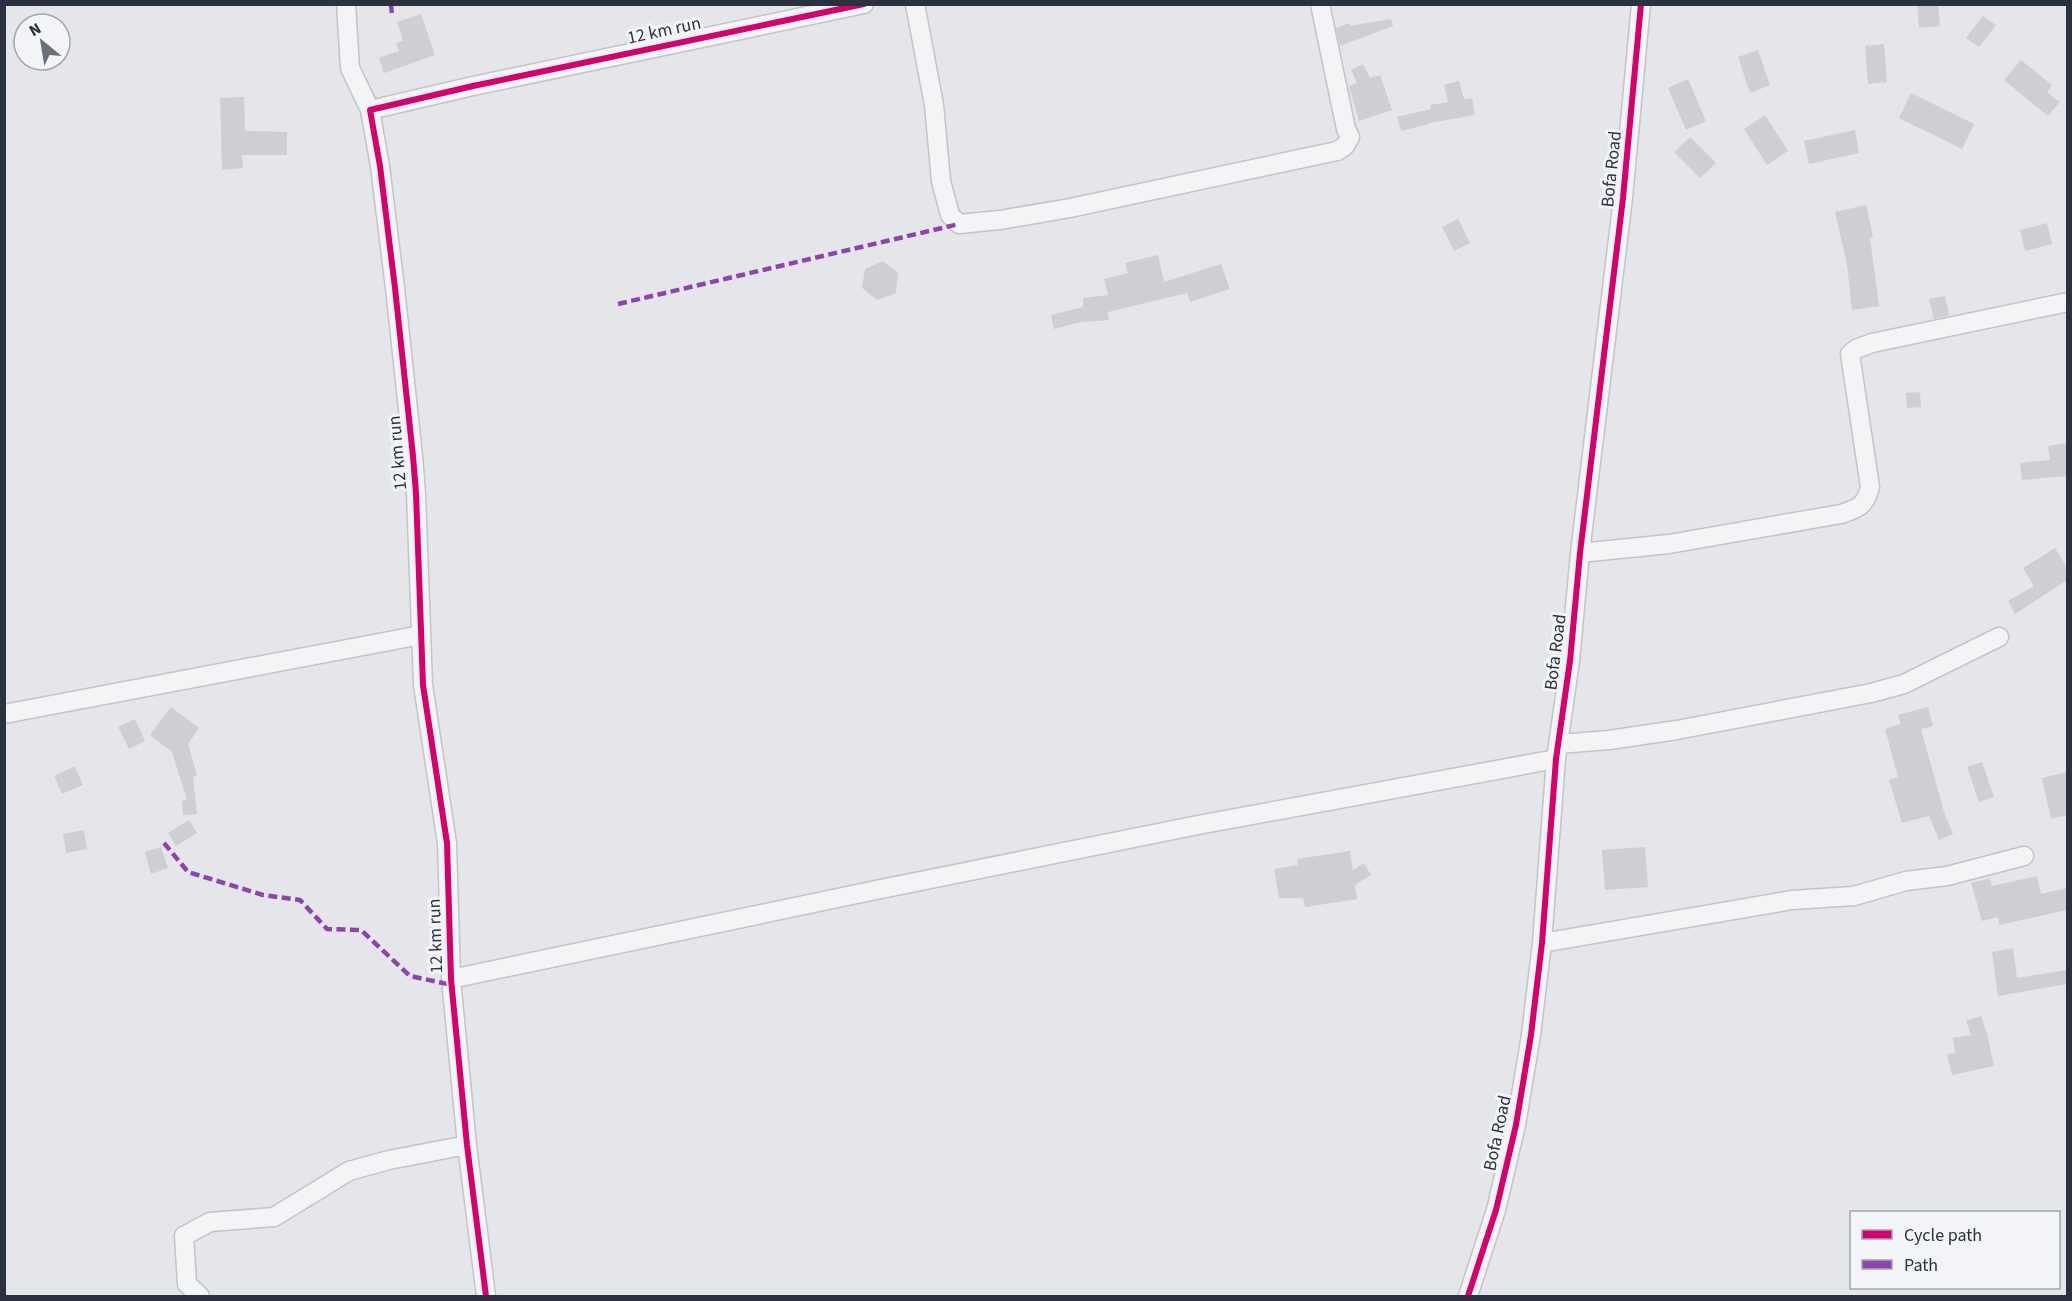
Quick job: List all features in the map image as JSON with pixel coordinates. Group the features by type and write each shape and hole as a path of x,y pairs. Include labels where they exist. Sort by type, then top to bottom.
{"street":[{"path":"346,4 350,68 370,110"},
{"name":"12 km run","path":"486,1296 467,1145 452,980 447,843 423,685 416,493 395,288 380,166 370,110 473,86 864,4"},
{"path":"915,4 934,105 940,181 950,215 959,224 1000,220 1070,208 1337,152 1350,138 1346,129 1320,4"},
{"name":"Bofa Road","path":"1468,1296 1496,1210 1516,1125 1531,1035 1542,943 1557,751 1570,661 1580,553 1623,198 1641,4"},
{"path":"1580,553 1669,544 1841,514 1856,509 1866,501 1870,487 1850,354 1872,343 2067,302"},
{"path":"4,714 421,635"},
{"path":"452,980 876,890 1609,740 1677,730 1871,693 1904,684 1999,637"},
{"path":"1542,943 1792,900 1854,896 1906,881 1947,876 2024,856"},
{"path":"200,1296 187,1284 184,1236 210,1222 274,1217 349,1171 389,1160 467,1145"}],"building":[{"path":"1917,4 1938,4 1940,26 1919,28"},
{"path":"421,14 435,55 384,73 379,58 399,51 396,43 403,41 397,22"},
{"path":"1983,16 1996,25 1979,47 1966,38"},
{"path":"1391,19 1393,26 1340,46 1336,28 1349,23 1350,26"},
{"path":"1884,44 1887,82 1868,84 1865,46"},
{"path":"1758,50 1770,85 1750,93 1738,57"},
{"path":"2021,60 2052,85 2047,92 2060,102 2048,116 2004,80"},
{"path":"1363,64 1370,78 1380,75 1392,110 1359,121 1349,86 1357,83 1351,70"},
{"path":"1688,79 1706,121 1686,130 1668,88"},
{"path":"1459,81 1464,99 1472,98 1475,115 1429,123 1401,131 1397,117 1431,109 1430,105 1448,102 1444,85"},
{"path":"1911,93 1974,124 1962,149 1899,118"},
{"path":"244,97 245,131 287,132 287,155 242,155 243,168 222,170 220,98"},
{"path":"1765,115 1788,151 1767,165 1744,129"},
{"path":"1855,130 1859,153 1809,164 1804,141"},
{"path":"1690,137 1716,163 1700,178 1674,152"},
{"path":"1866,205 1873,237 1870,238 1879,306 1852,310 1847,264 1835,212"},
{"path":"1458,219 1470,243 1454,251 1442,227"},
{"path":"2047,223 2052,244 2025,251 2020,230"},
{"path":"1158,255 1164,282 1221,264 1230,289 1190,302 1187,293 1108,312 1109,320 1081,322 1054,329 1051,315 1083,307 1083,298 1108,295 1104,279 1128,273 1125,263"},
{"path":"883,261 898,273 896,293 877,300 862,288 865,269"},
{"path":"1945,296 1949,315 1934,319 1929,299"},
{"path":"1920,392 1921,407 1907,408 1906,393"},
{"path":"2067,443 2067,476 2022,480 2020,463 2050,460 2048,446"},
{"path":"2055,548 2067,568 2067,580 2015,614 2008,601 2034,586 2023,568"},
{"path":"171,707 199,728 188,744 197,775 193,777 197,814 183,815 182,801 187,800 172,752 150,735"},
{"path":"1928,707 1933,726 1921,729 1944,812 1953,834 1939,840 1929,816 1902,823 1889,780 1898,777 1885,729 1901,724 1898,715"},
{"path":"135,719 145,741 129,749 118,727"},
{"path":"1982,762 1994,797 1979,802 1967,767"},
{"path":"75,766 83,785 62,794 54,776"},
{"path":"2067,772 2067,815 2051,819 2042,778"},
{"path":"189,820 197,833 176,846 168,833"},
{"path":"84,830 87,849 66,853 63,834"},
{"path":"161,847 168,868 151,874 145,852"},
{"path":"1645,847 1648,887 1605,890 1602,850"},
{"path":"1350,851 1353,870 1364,863 1371,875 1355,885 1357,899 1305,907 1303,898 1279,898 1274,869 1298,865 1297,859"},
{"path":"2037,876 2041,894 2067,888 2067,910 1999,925 1998,917 1982,921 1971,883 1990,878 1992,886"},
{"path":"2013,948 2017,978 2067,970 2067,984 1998,996 1992,952"},
{"path":"1981,1016 1994,1066 1952,1075 1947,1054 1955,1053 1953,1038 1971,1035 1966,1021"}],"marked path":[{"path":"391,4 392,15"},
{"path":"618,304 959,224"},
{"path":"164,843 188,872 263,895 300,900 327,929 361,930 410,976 452,985"}],"cycle path":[{"path":"486,1296 467,1145 451,979 447,843 423,685 413,456 380,166 370,110 473,86 864,4"},
{"path":"1468,1296 1496,1210 1516,1125 1531,1035 1542,943 1556,759 1570,661 1580,553 1623,198 1641,4"}]}
